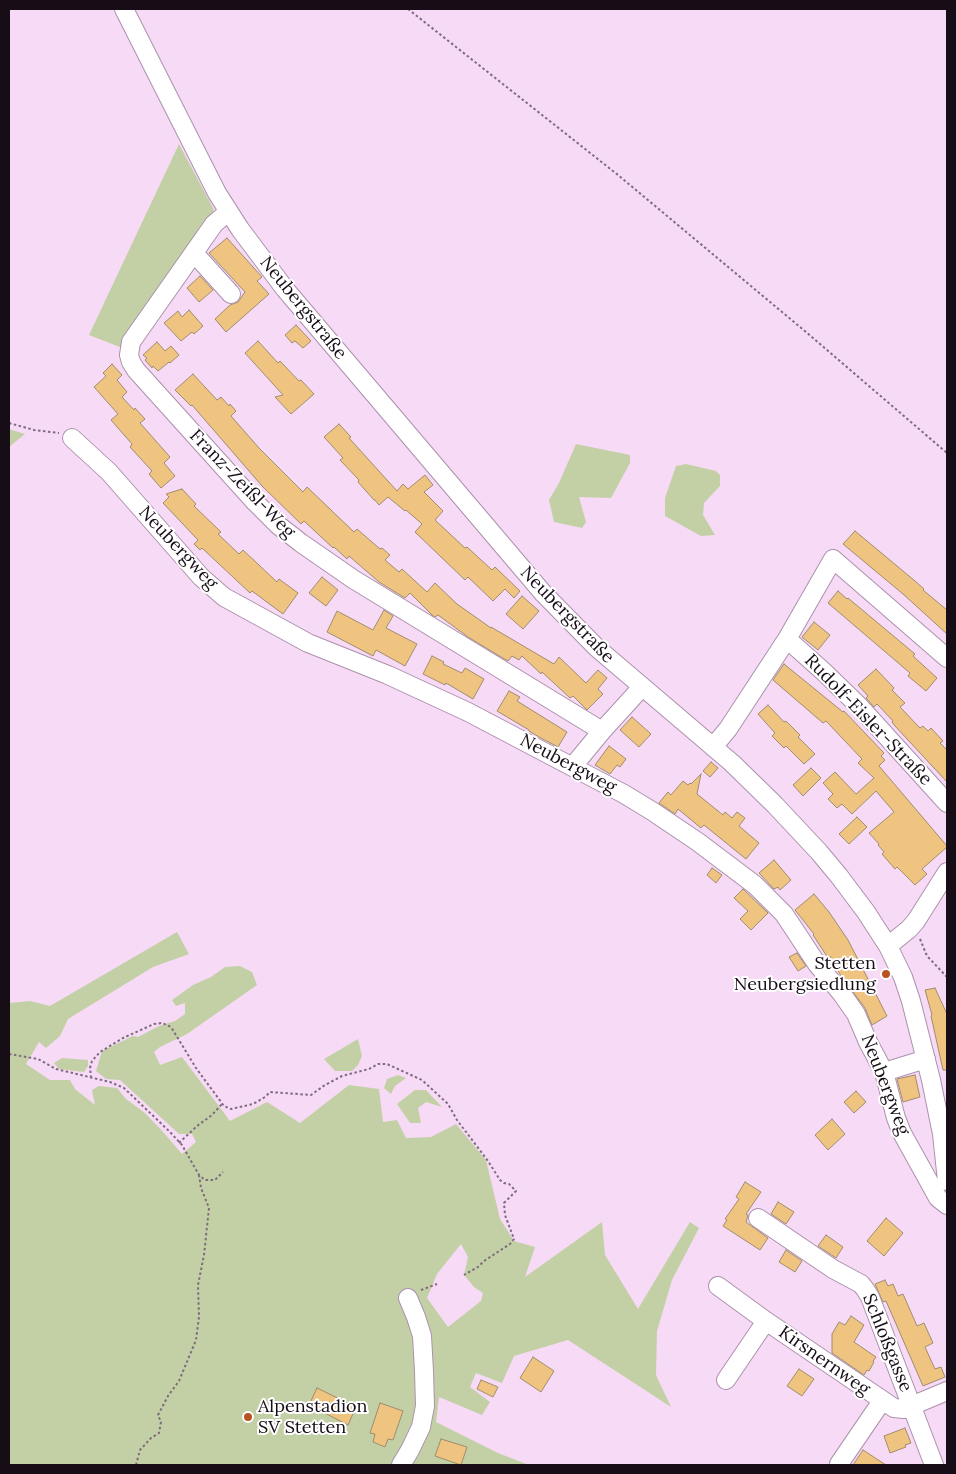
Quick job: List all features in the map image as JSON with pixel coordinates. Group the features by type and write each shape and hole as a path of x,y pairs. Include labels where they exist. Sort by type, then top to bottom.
{"street":[{"name":"Neubergstraße","path":"124,9 228,212 294,300 537,586 597,648 713,747 769,798 814,846 854,895 888,946 906,986 926,1059 942,1134 947,1181"},
{"name":"Franz-Zeißl-Weg","path":"228,212 214,224 131,342 129,355 136,370 255,502 301,544 346,575 602,731"},
{"path":"194,253 231,294"},
{"name":"Neubergweg","path":"72,438 109,472 201,577 224,597 308,644 388,676 468,712 573,766 643,804 755,885 784,914 817,964 853,1010 884,1072 896,1118 902,1133 934,1192 947,1205"},
{"path":"713,747 728,729 787,639 833,559 947,658"},
{"name":"Rudolf-Eisler-Straße","path":"787,639 860,707 947,803"},
{"path":"573,766 642,687"},
{"path":"888,946 909,929 947,872"},
{"path":"884,1072 926,1059"},
{"name":"Schloßgasse","path":"758,1218 865,1289 870,1297 934,1465"},
{"name":"Kirsnernweg","path":"718,1286 882,1401 899,1409 912,1406"},
{"path":"401,1465 421,1427 425,1406 422,1336 408,1298"},
{"name":"Kirsnernweg","path":"726,1380 766,1321"},
{"name":"Schloßgasse","path":"912,1406 947,1391"},
{"name":"Kirsnernweg","path":"839,1464 882,1401"}],"path":[{"path":"408,9 618,175 947,453"},
{"path":"9,422 34,430 61,433 72,438"},
{"path":"909,929 920,939 927,956 947,977"},
{"path":"91,1078 90,1068 92,1061 100,1052 123,1038 154,1024 162,1023 171,1027 196,1068 222,1104 231,1109 253,1104 265,1098 270,1092 311,1095 324,1085 342,1076 378,1064 387,1064 422,1080 448,1104 457,1120 500,1180 510,1184 516,1190 504,1203 505,1215 514,1239 510,1244 484,1260 478,1268 464,1274"},
{"path":"9,1054 38,1059 56,1069 110,1082 124,1088 179,1142 199,1175 209,1208 204,1256 198,1284 199,1317 196,1340 179,1381 158,1415 161,1422 159,1433 151,1438 140,1450 136,1465"},
{"path":"179,1142 212,1115 222,1104"},
{"path":"199,1175 205,1180 215,1180 223,1172"},
{"path":"408,1298 424,1288 437,1284"}],"green space":[{"path":"179,144 214,210 120,347 89,335"},
{"path":"9,429 25,434 9,447"},
{"path":"576,444 630,455 630,463 611,498 579,497 586,522 582,528 554,522 549,500 559,483"},
{"path":"686,464 716,471 720,475 720,486 704,503 703,515 715,535 701,536 665,516 665,498 676,466"},
{"path":"177,932 189,954 153,967 68,1019 60,1036 46,1048 39,1042 26,1064 50,1080 70,1080 75,1089 95,1105 92,1090 99,1086 117,1088 126,1099 145,1113 182,1154 196,1142 192,1134 179,1134 120,1080 106,1079 96,1071 102,1051 133,1036 138,1037 159,1026 175,1021 185,1014 185,1003 176,1006 172,1000 193,985 211,977 225,967 240,966 252,972 257,985 187,1034 160,1047 154,1052 160,1065 182,1057 230,1121 267,1102 300,1123 349,1085 379,1089 383,1122 397,1120 406,1138 431,1137 456,1124 486,1160 500,1219 514,1241 535,1247 525,1277 602,1222 605,1255 638,1309 690,1222 699,1228 672,1280 657,1331 656,1375 671,1407 568,1340 514,1356 502,1383 476,1373 470,1387 490,1402 482,1415 439,1397 436,1422 498,1453 529,1465 9,1465 9,1003 30,1001 50,1006","holes":["461,1244 468,1257 464,1275 474,1287 483,1293 481,1301 448,1327 427,1298 437,1274"]},
{"path":"358,1039 362,1056 358,1065 352,1071 335,1071 324,1059"},
{"path":"62,1058 88,1060 88,1066 84,1072 59,1069 54,1063"},
{"path":"398,1075 406,1078 395,1086 391,1094 384,1088 387,1079"},
{"path":"415,1090 426,1090 442,1107 426,1102 418,1108 421,1123 410,1123 397,1104"}],"building":[{"path":"227,238 262,277 257,281 269,294 226,332 215,319 230,305 238,302 245,292 209,253"},
{"path":"200,276 213,290 199,302 187,288"},
{"path":"189,310 203,326 194,334 192,332 181,341 164,323 178,311 182,317"},
{"path":"296,325 311,341 303,348 295,341 292,343 285,335"},
{"path":"258,341 278,363 280,361 314,394 291,414 275,397 283,395 245,353"},
{"path":"157,342 165,351 171,346 179,355 158,371 153,366 152,368 145,360 147,358 143,355"},
{"path":"112,364 122,375 117,380 127,392 122,397 145,419 140,423 170,457 164,463 175,476 161,488 149,474 152,471 130,447 132,444 111,420 118,414 94,387 106,376 103,373"},
{"path":"193,374 217,400 221,397 229,406 230,404 236,411 231,416 259,448 303,492 307,487 354,532 357,529 380,549 382,548 390,555 385,560 399,572 402,569 427,592 435,583 457,604 491,628 554,664 559,657 586,683 598,670 607,678 598,689 603,694 587,710 573,696 570,698 522,656 519,660 512,656 508,661 496,654 468,637 438,615 433,616 410,593 405,598 379,582 349,556 347,559 333,548 304,521 301,524 262,486 192,405 175,390"},
{"path":"339,424 351,437 349,438 397,491 403,484 408,489 425,475 433,485 424,492 443,511 435,520 492,570 495,567 520,591 514,598 505,589 493,601 468,577 465,580 415,532 422,524 406,510 388,497 379,505 340,460 343,458 324,437"},
{"path":"182,489 196,504 194,506 221,532 218,534 239,554 243,550 277,582 279,579 298,593 283,614 252,591 250,593 202,548 200,550 194,544 198,540 163,503 169,497 166,494"},
{"path":"855,531 947,610 947,634 843,544"},
{"path":"322,577 338,590 326,606 309,593"},
{"path":"838,591 915,654 913,656 937,678 926,691 908,676 910,673 828,603"},
{"path":"522,596 539,611 523,629 506,614"},
{"path":"384,610 393,616 386,628 417,644 405,666 376,650 373,656 327,632 337,611 373,630"},
{"path":"814,622 830,635 818,650 802,637"},
{"path":"432,656 444,662 443,664 462,673 465,668 484,679 473,699 446,683 445,685 423,674"},
{"path":"784,664 844,711 884,753 881,756 885,760 879,766 947,846 922,869 927,874 915,885 897,867 895,869 882,854 884,852 869,833 894,812 876,791 852,814 842,804 837,808 828,799 833,794 823,783 835,772 856,794 874,778 858,763 862,759 826,721 823,723 773,680"},
{"path":"876,669 905,703 900,707 920,728 923,726 928,731 931,728 943,741 940,743 947,750 947,782 877,704 874,707 866,698 868,696 858,685"},
{"path":"509,691 520,697 517,701 567,732 558,747 497,711"},
{"path":"768,705 800,735 798,737 815,754 804,764 786,746 784,748 772,736 775,733 758,714"},
{"path":"632,717 651,734 639,747 620,730"},
{"path":"609,746 626,759 620,767 617,765 610,774 595,765"},
{"path":"711,762 718,768 710,777 703,771"},
{"path":"811,768 821,778 803,796 793,785"},
{"path":"701,774 697,794 723,815 725,812 732,818 737,812 745,818 739,826 759,843 746,859 704,825 701,828 678,809 675,814 659,803 668,792 671,795 683,781 688,785 691,784"},
{"path":"857,817 867,827 849,844 839,834"},
{"path":"774,860 791,880 780,890 778,887 774,889 759,873"},
{"path":"712,868 722,875 716,883 707,875"},
{"path":"743,889 768,913 751,930 740,919 748,911 734,898"},
{"path":"814,894 848,940 887,1016 872,1025 865,1008 841,976 830,956 828,958 814,934 795,910"},
{"path":"797,953 806,966 798,971 789,957"},
{"path":"935,988 947,1014 947,1070 943,1070 925,990"},
{"path":"915,1075 920,1097 903,1102 897,1079"},
{"path":"856,1091 866,1102 854,1113 844,1102"},
{"path":"832,1119 845,1134 828,1150 815,1135"},
{"path":"745,1182 761,1192 746,1214 748,1215 746,1222 768,1238 760,1250 723,1226 727,1220 725,1219 739,1199 736,1197"},
{"path":"778,1202 794,1212 786,1224 771,1214"},
{"path":"886,1218 903,1233 884,1256 867,1241"},
{"path":"826,1235 843,1247 836,1258 818,1246"},
{"path":"786,1250 802,1261 795,1272 779,1262"},
{"path":"885,1280 888,1286 893,1284 898,1296 903,1294 917,1326 924,1323 933,1343 925,1347 935,1369 941,1367 945,1377 923,1386 886,1301 883,1302 875,1284"},
{"path":"851,1316 864,1325 854,1342 876,1357 869,1371 867,1370 864,1375 832,1353 832,1334 839,1322 845,1325"},
{"path":"533,1357 554,1371 541,1392 520,1378"},
{"path":"799,1369 814,1379 802,1396 787,1386"},
{"path":"481,1380 498,1387 493,1397 477,1389"},
{"path":"317,1388 356,1407 348,1425 309,1405"},
{"path":"380,1403 403,1411 393,1440 388,1439 385,1447 373,1442 375,1434 370,1433"},
{"path":"905,1428 911,1443 890,1453 884,1436"},
{"path":"441,1439 467,1447 461,1465 435,1456"},
{"path":"863,1450 886,1465 853,1465"}],"place":[{"name":"Stetten Neubergsiedlung","path":"886,974"},
{"name":"Alpenstadion SV Stetten","path":"248,1417"}]}
